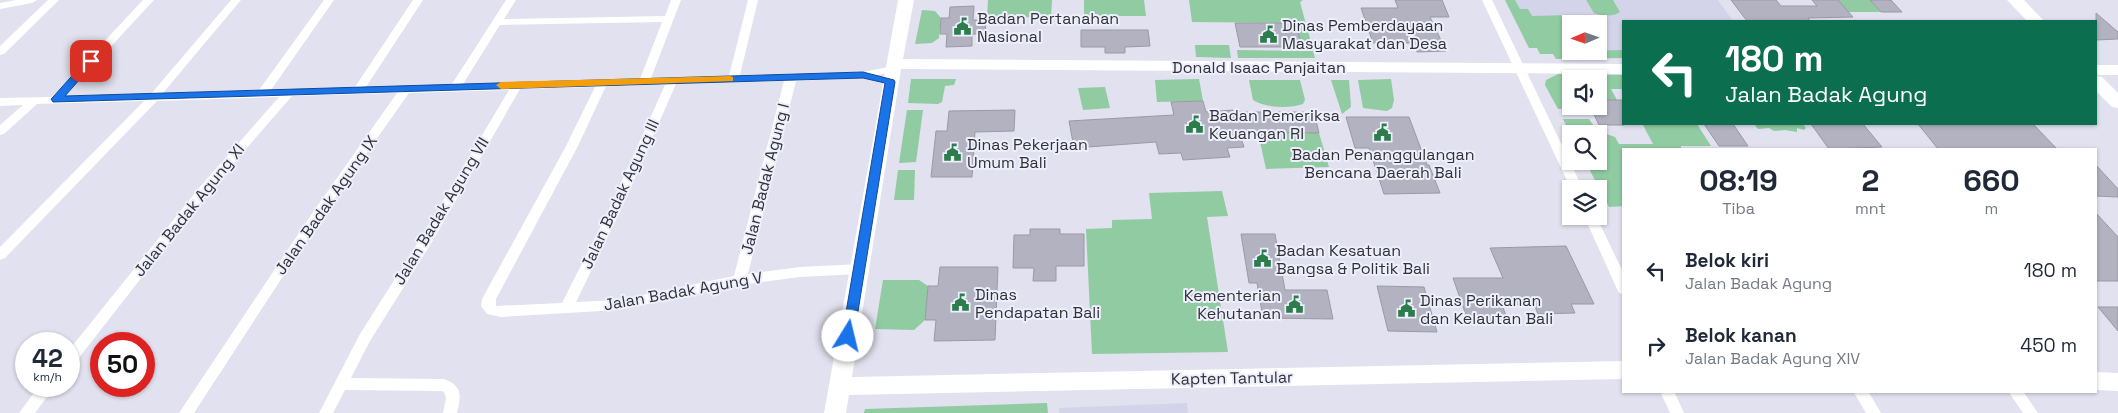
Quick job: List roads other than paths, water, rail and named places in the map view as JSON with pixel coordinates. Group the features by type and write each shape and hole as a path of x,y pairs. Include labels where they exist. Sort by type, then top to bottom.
{"street":[{"path":"0,6 31,0"},
{"path":"0,52 54,0"},
{"path":"56,99 150,0"},
{"path":"0,254 155,96 236,0"},
{"path":"263,93 329,0"},
{"path":"358,90 418,0"},
{"path":"456,87 511,0"},
{"path":"644,82 676,0"},
{"path":"734,79 753,0"},
{"path":"835,413 892,72 906,0"},
{"path":"1487,0 1573,180"},
{"path":"2014,0 2035,20"},
{"path":"498,22 669,19"},
{"name":"Donald Isaac Panjaitan","path":"892,72 1622,69"},
{"path":"2097,70 2118,70"},
{"path":"0,102 863,75 892,72"},
{"name":"Jalan Badak Agung I","path":"740,280 791,77"},
{"name":"Jalan Badak Agung III","path":"567,307 613,214 672,81"},
{"path":"2097,82 2118,103"},
{"name":"Jalan Badak Agung V","path":"602,83 572,146 489,299 488,306 492,310 500,312 618,305 740,280 800,272 859,269"},
{"name":"Jalan Badak Agung VII","path":"326,413 364,338 427,239 477,150 517,85"},
{"name":"Jalan Badak Agung IX","path":"186,413 317,216 406,89"},
{"name":"Jalan Badak Agung XI","path":"80,345 203,191 289,93"},
{"path":"0,131 34,101"},
{"path":"1594,225 1622,285"},
{"name":"Kapten Tantular","path":"840,386 1622,370"},
{"path":"2097,381 2118,382"},
{"path":"340,384 432,383 444,385 451,389 453,398 450,413"},
{"path":"1668,393 1677,413"},
{"path":"1861,393 1874,413"},
{"path":"2016,393 2031,413"},
{"path":"26,413 39,397"}],"place":[{"name":"Badan Pertanahan Nasional","path":"963,27"},
{"name":"Dinas Pemberdayaan Masyarakat dan Desa","path":"1268,34"},
{"name":"Badan Pemeriksa Keuangan RI","path":"1195,124"},
{"name":"Badan Penanggulangan Bencana Daerah Bali","path":"1383,133"},
{"name":"Dinas Pekerjaan Umum Bali","path":"953,153"},
{"name":"Badan Kesatuan Bangsa & Politik Bali","path":"1262,259"},
{"name":"Dinas Pendapatan Bali","path":"961,303"},
{"name":"Kementerian Kehutanan","path":"1295,304"},
{"name":"Dinas Perikanan dan Kelautan Bali","path":"1406,309"}]}
